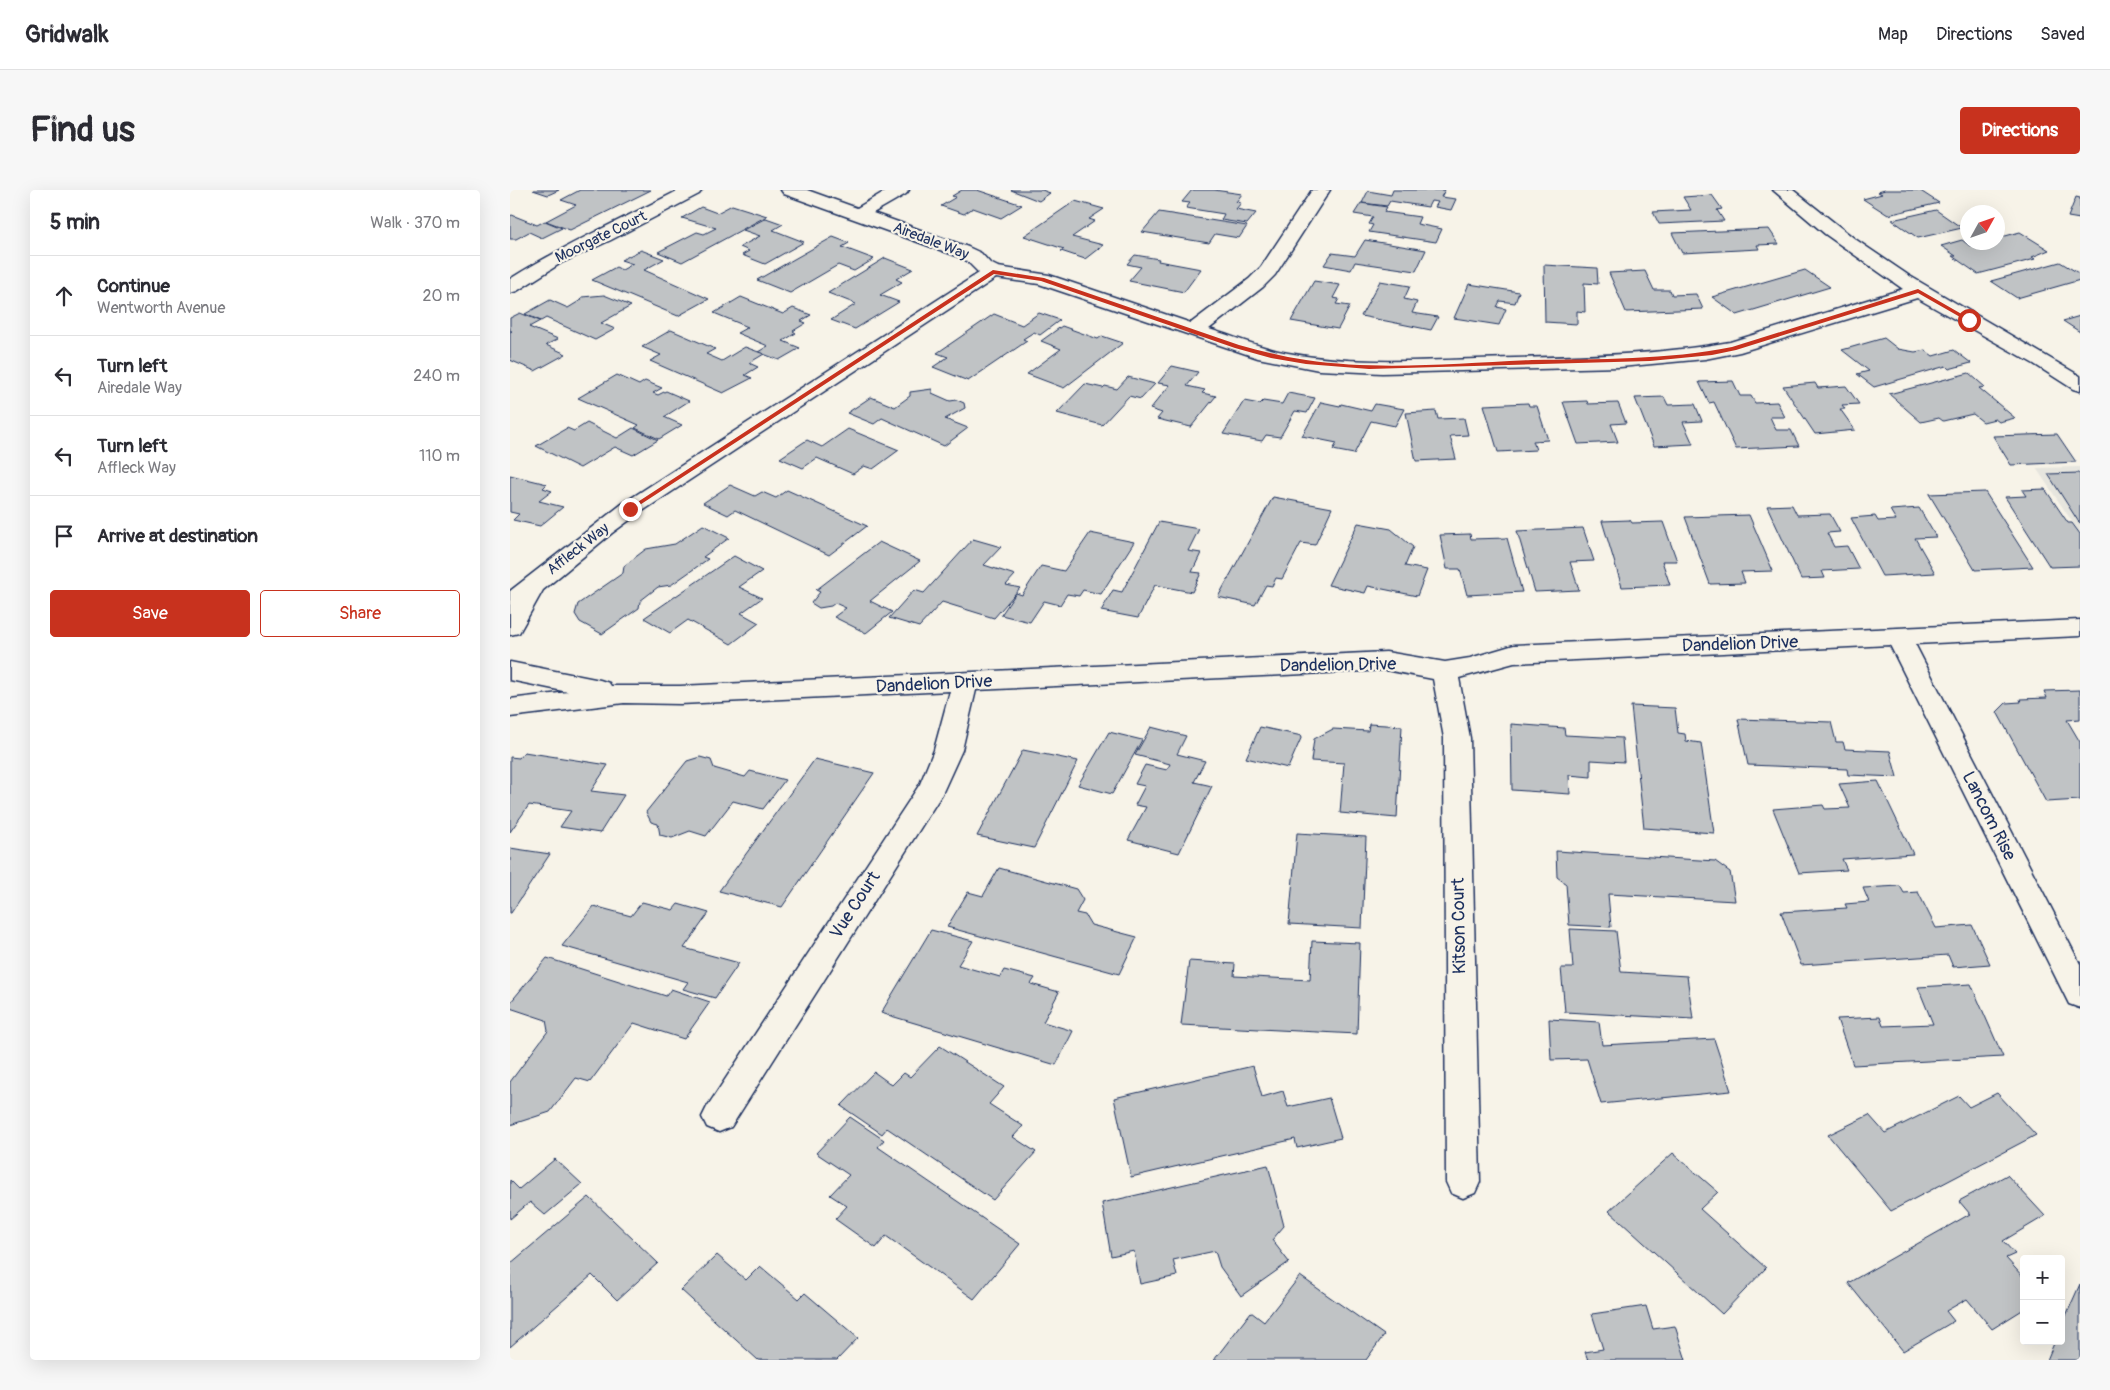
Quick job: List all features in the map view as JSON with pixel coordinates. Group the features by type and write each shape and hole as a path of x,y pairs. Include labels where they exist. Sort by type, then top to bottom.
{"street":[{"name":"Moorgate Court","path":"510,286 554,259 694,190"},
{"name":"Airedale Way","path":"790,190 961,251 974,257 983,267 993,272 1042,279 1271,356 1328,365 1419,367 1650,359 1712,353 1734,348 1918,291"},
{"path":"859,214 900,190"},
{"path":"1193,331 1268,271 1321,190"},
{"path":"1782,190 1841,238 1918,291 2079,383"},
{"name":"Affleck Way","path":"510,604 539,579 630,509 993,272"},
{"name":"Affleck Way","path":"510,627 539,579"},
{"name":"Dandelion Drive","path":"510,708 624,694 680,695 964,683 1386,661 1445,671 1465,668 1514,654 2080,628"},
{"name":"Lancom Rise","path":"1899,637 2080,995"},
{"name":"Dandelion Drive","path":"510,671 624,694"},
{"name":"Kitson Court","path":"1445,671 1457,738 1463,1182"},
{"name":"Vue Court","path":"719,1117 932,787 948,750 964,683"}],"shaded area":[{"path":"2080,467 2080,533 2036,468"}],"building":[{"path":"533,190 559,190 548,195"},
{"path":"580,190 651,190 570,230 546,221 576,205 561,200"},
{"path":"962,190 977,190 1022,205 1001,218 973,208 964,214 941,206 956,197 952,196"},
{"path":"1011,190 1042,190 1050,193 1039,201"},
{"path":"1192,190 1214,190 1242,194 1236,202 1241,203 1236,209 1256,213 1247,224 1221,220 1224,214 1186,208 1190,203 1182,202"},
{"path":"1393,190 1445,190 1441,197 1456,199 1451,210 1435,207 1438,202 1431,201 1428,207 1390,201 1387,206 1362,203 1368,191 1391,195"},
{"path":"1885,190 1919,190 1939,203 1888,215 1863,199 1882,194 1878,192"},
{"path":"1712,195 1722,209 1717,210 1724,221 1659,224 1653,212 1691,210 1683,197"},
{"path":"2076,197 2080,198 2080,219 2068,217"},
{"path":"1075,201 1104,209 1089,219 1095,221 1072,237 1103,245 1085,259 1061,251 1064,249 1024,236"},
{"path":"1361,203 1387,207 1384,212 1420,217 1417,224 1442,229 1436,242 1369,232 1373,225 1369,224 1373,217 1354,214"},
{"path":"732,205 767,216 682,262 658,252 697,232 704,234 716,228 682,218 701,207 717,213"},
{"path":"1936,210 1960,228 1918,238 1892,220"},
{"path":"1159,212 1247,226 1239,238 1215,234 1209,243 1142,232"},
{"path":"512,215 537,225 545,221 562,228 542,238 529,232 516,239 510,239 510,216"},
{"path":"766,218 783,224 773,230 804,242 765,264 742,255 749,251 740,247 760,236 743,230"},
{"path":"1769,229 1779,244 1757,245 1759,249 1682,253 1672,233"},
{"path":"2020,232 2049,250 2032,257 2035,259 1978,274 1941,246 1960,241 1960,250 2005,250 2005,236"},
{"path":"833,237 849,243 842,247 874,259 854,271 838,265 790,293 757,280"},
{"path":"1365,240 1426,250 1416,271 1355,262 1351,270 1324,265 1332,253 1355,256"},
{"path":"641,250 664,259 644,270 709,299 678,316 592,280 616,267 622,270 633,264 621,260"},
{"path":"1135,255 1201,269 1184,292 1129,281 1141,267 1127,264"},
{"path":"885,258 913,269 896,279 902,282 880,295 899,302 855,329 831,320 856,304 828,293"},
{"path":"2060,262 2080,274 2080,280 2017,298 1991,281"},
{"path":"1544,265 1597,268 1598,284 1584,283 1585,312 1577,311 1577,324 1545,322"},
{"path":"1805,270 1830,287 1737,315 1712,297"},
{"path":"1645,271 1654,290 1670,290 1672,295 1696,294 1703,309 1626,312 1609,273"},
{"path":"1314,281 1340,285 1333,298 1339,299 1336,304 1350,306 1338,329 1291,321"},
{"path":"1380,281 1410,286 1404,299 1417,302 1412,313 1438,317 1431,330 1361,316"},
{"path":"1469,284 1519,292 1515,303 1500,301 1497,307 1506,309 1499,325 1454,318"},
{"path":"604,295 631,306 601,323 615,329 595,340 546,318 541,321 525,314 550,300 568,308 581,300 582,297"},
{"path":"741,297 783,314 793,308 811,315 801,321 806,323 793,331 796,333 783,341 800,348 779,360 758,352 768,346 737,333 748,327 714,313"},
{"path":"520,313 540,321 529,327 558,339 546,345 566,354 535,371 510,360 510,332 512,331 510,331 510,318"},
{"path":"1039,313 1060,320 1040,335 1034,332 1023,339 1027,341 968,381 933,367 948,357 937,353 994,314 1022,325"},
{"path":"2080,316 2080,332 2063,321"},
{"path":"1062,326 1098,339 1102,336 1123,343 1064,388 1027,374 1061,349 1041,341"},
{"path":"671,330 715,349 706,354 722,361 745,347 764,354 749,363 758,367 745,375 752,378 723,393 650,361 661,355 642,347"},
{"path":"1884,338 1898,349 1915,352 1925,350 1933,356 1954,350 1971,363 1949,369 1946,366 1874,387 1857,374 1869,371 1842,350"},
{"path":"1172,366 1198,372 1187,386 1205,390 1202,393 1216,396 1191,427 1157,419 1162,413 1150,409 1170,385 1158,383"},
{"path":"1969,373 1985,387 1979,388 2015,418 1999,422 1995,419 1983,422 1973,414 1943,421 1939,418 1921,422 1889,394"},
{"path":"617,375 639,385 645,381 662,388 653,393 658,395 666,391 689,401 664,417 682,425 659,439 635,428 639,425 578,398"},
{"path":"1128,377 1155,384 1141,399 1129,396 1102,425 1057,413 1085,384 1117,389"},
{"path":"1733,381 1740,396 1751,396 1755,403 1777,402 1785,417 1770,417 1776,430 1791,430 1799,446 1736,449 1714,402 1709,403 1699,382"},
{"path":"1815,383 1818,388 1846,386 1859,404 1842,405 1845,409 1840,409 1855,430 1815,434 1783,386"},
{"path":"932,389 932,393 950,401 957,400 964,403 965,408 945,419 968,428 944,446 882,418 874,424 847,413 871,397 895,407 910,396 910,392"},
{"path":"1288,393 1315,398 1307,413 1295,411 1280,437 1266,435 1262,441 1223,434 1244,401 1260,404 1263,401 1282,404"},
{"path":"1664,397 1668,405 1695,404 1702,421 1683,422 1693,444 1654,446 1635,398"},
{"path":"1587,401 1588,404 1618,403 1626,423 1611,424 1618,442 1578,444 1563,402"},
{"path":"1321,402 1340,406 1341,404 1371,411 1375,404 1404,409 1395,426 1371,421 1354,454 1333,450 1337,443 1302,436"},
{"path":"1528,403 1529,406 1537,406 1548,440 1533,441 1536,450 1498,452 1484,405"},
{"path":"1436,411 1438,419 1464,418 1468,435 1450,436 1456,459 1416,461 1406,413"},
{"path":"587,423 617,438 633,428 658,440 633,455 615,447 580,468 536,446 567,428 574,431"},
{"path":"848,429 899,450 873,469 864,466 853,474 817,458 803,468 780,458 807,440 822,447"},
{"path":"2057,434 2076,462 2011,465 1993,436"},
{"path":"2080,473 2080,524 2048,474"},
{"path":"510,475 547,484 543,488 552,491 539,501 563,507 540,526 513,520 519,514 510,512"},
{"path":"730,485 755,496 762,492 776,498 787,490 867,526 829,555 735,510 728,515 703,503"},
{"path":"2045,489 2068,523 2072,523 2080,534 2080,566 2050,567 2005,497 2026,496 2022,490"},
{"path":"1985,492 2033,567 1975,570 1929,494"},
{"path":"1273,497 1332,508 1315,545 1301,543 1282,579 1276,578 1272,586 1266,585 1255,605 1218,597"},
{"path":"1792,505 1797,515 1830,514 1840,532 1827,533 1834,547 1847,546 1859,569 1822,571 1825,578 1801,579 1767,506"},
{"path":"1919,508 1936,537 1915,538 1935,573 1882,576 1851,518 1875,516 1878,521 1896,520 1890,510"},
{"path":"1749,515 1773,571 1741,572 1745,583 1710,584 1685,517"},
{"path":"1630,520 1632,523 1663,522 1677,561 1662,561 1670,585 1622,587 1602,521"},
{"path":"1159,522 1199,529 1188,551 1201,553 1192,572 1201,573 1192,592 1155,585 1138,618 1101,611 1113,590 1122,592"},
{"path":"1358,523 1391,529 1413,547 1405,566 1427,570 1417,596 1368,586 1365,593 1328,585"},
{"path":"703,525 729,538 703,557 708,559 671,585 658,587 640,601 639,608 602,634 580,622 575,614 578,604 623,573 624,566 646,549 675,544"},
{"path":"1583,528 1594,561 1570,562 1579,590 1535,592 1517,531"},
{"path":"1090,533 1134,542 1101,594 1083,590 1079,596 1067,594 1060,605 1044,601 1030,622 1001,615 1016,593 1022,595 1041,566 1064,571"},
{"path":"1470,534 1471,539 1507,538 1522,592 1467,595 1460,569 1447,569 1440,535"},
{"path":"973,539 1001,547 984,565 1015,575 1006,585 1020,588 994,618 942,602 919,627 889,618 914,590 924,593"},
{"path":"879,542 920,561 870,601 892,612 866,633 834,617 846,608 835,603 831,606 819,608 811,603 820,592 816,590"},
{"path":"734,556 762,571 739,587 762,598 741,613 759,623 731,644 688,620 670,633 644,618"},
{"path":"2080,690 2080,719 2067,720 2080,742 2080,800 2046,802 1997,712 2006,703 2021,702 2020,699 2047,698 2044,691"},
{"path":"1631,706 1675,708 1678,733 1685,734 1686,741 1701,743 1714,833 1644,828"},
{"path":"1738,719 1831,722 1836,742 1843,742 1845,749 1890,751 1897,777 1848,775 1847,769 1748,765"},
{"path":"1369,724 1402,726 1397,818 1340,813 1344,763 1311,761 1314,739 1333,729 1368,731"},
{"path":"1511,724 1564,728 1565,735 1622,738 1624,762 1591,760 1591,777 1569,775 1570,794 1512,790"},
{"path":"1151,727 1186,736 1177,754 1205,761 1194,782 1212,786 1179,853 1128,840 1146,807 1135,805 1145,786 1135,784 1145,765 1167,770 1170,764 1135,755"},
{"path":"1260,727 1302,736 1288,768 1246,758"},
{"path":"1109,732 1142,740 1112,794 1078,785"},
{"path":"1023,750 1078,761 1034,848 977,836"},
{"path":"524,752 608,765 591,791 624,795 600,833 560,827 571,811 529,805 510,832 510,757 519,758"},
{"path":"700,757 711,760 714,768 745,777 750,771 785,780 763,809 733,801 706,836 690,831 672,838 660,835 658,824 651,822 646,812 687,761"},
{"path":"815,759 874,773 782,907 719,891"},
{"path":"1878,781 1913,854 1842,859 1847,870 1799,873 1773,809 1823,805 1825,809 1850,808 1839,784"},
{"path":"1297,833 1366,837 1362,928 1289,924"},
{"path":"510,848 550,854 511,913 510,913"},
{"path":"1556,851 1715,861 1730,872 1735,901 1608,894 1611,927 1569,925 1566,884 1557,877"},
{"path":"999,868 1076,889 1083,900 1076,913 1085,915 1091,925 1137,937 1119,974 947,927 968,892 983,896"},
{"path":"1900,886 1904,893 1918,892 1936,928 1972,925 1990,964 1953,967 1948,955 1801,965 1781,912 1847,908 1845,904 1869,902 1863,888"},
{"path":"642,902 673,910 678,904 709,913 684,948 739,963 715,998 683,989 688,982 562,946 594,906 631,916"},
{"path":"1570,929 1616,931 1621,972 1687,976 1693,1019 1565,1012 1561,968 1573,968"},
{"path":"931,930 973,941 958,965 1000,977 1004,970 1035,978 1031,984 1059,992 1043,1022 1073,1031 1056,1065 881,1013"},
{"path":"1312,941 1360,943 1357,1034 1181,1025 1189,961 1235,964 1234,976 1310,980"},
{"path":"547,958 666,996 671,989 710,1002 684,1039 634,1023 590,1082 576,1078 550,1112 510,1125 510,1082 548,1031 546,1020 510,1008 510,1003"},
{"path":"1971,984 2003,1057 1853,1065 1837,1019 1880,1017 1883,1026 1933,1024 1918,987"},
{"path":"1549,1019 1599,1022 1602,1045 1714,1039 1731,1091 1601,1104 1587,1059 1551,1060"},
{"path":"940,1046 1004,1087 989,1104 1023,1126 1013,1137 1036,1152 993,1200 887,1128 882,1134 841,1106 874,1072 892,1085 904,1073 910,1077"},
{"path":"1253,1066 1262,1097 1283,1091 1288,1107 1329,1098 1341,1138 1297,1148 1295,1139 1131,1177 1114,1098"},
{"path":"1997,1093 2036,1135 1891,1211 1828,1135 1869,1115 1885,1133 1959,1096 1969,1107"},
{"path":"850,1117 884,1140 878,1147 1020,1244 974,1299 886,1236 876,1248 835,1219 847,1206 830,1195 849,1175 816,1153"},
{"path":"1673,1153 1718,1192 1700,1209 1766,1268 1722,1314 1609,1211"},
{"path":"555,1159 582,1184 545,1215 530,1202 510,1219 510,1180 519,1189"},
{"path":"1268,1165 1284,1226 1272,1240 1289,1262 1241,1296 1220,1267 1215,1251 1173,1260 1177,1276 1140,1284 1134,1251 1111,1256 1102,1203"},
{"path":"2007,1175 2045,1216 2003,1241 2015,1254 2006,1258 2020,1274 2020,1312 1992,1329 1967,1299 1946,1311 1954,1321 1903,1351 1848,1283 1970,1214 1959,1201"},
{"path":"589,1197 658,1263 617,1300 592,1275 510,1347 510,1264"},
{"path":"717,1255 746,1280 760,1266 799,1299 805,1293 858,1338 837,1360 758,1360 681,1290"},
{"path":"1300,1276 1384,1335 1366,1360 1214,1360 1251,1312 1264,1322"},
{"path":"2080,1284 2080,1360 2047,1360 2053,1345 2065,1345 2065,1318"},
{"path":"1646,1306 1653,1329 1675,1326 1686,1360 1588,1360 1585,1352 1603,1349 1592,1314"}],"route":[{"path":"630,509 993,272 1042,279 1271,356 1328,365 1419,367 1556,363 1650,359 1712,353 1734,348 1918,291 1969,320"}]}
